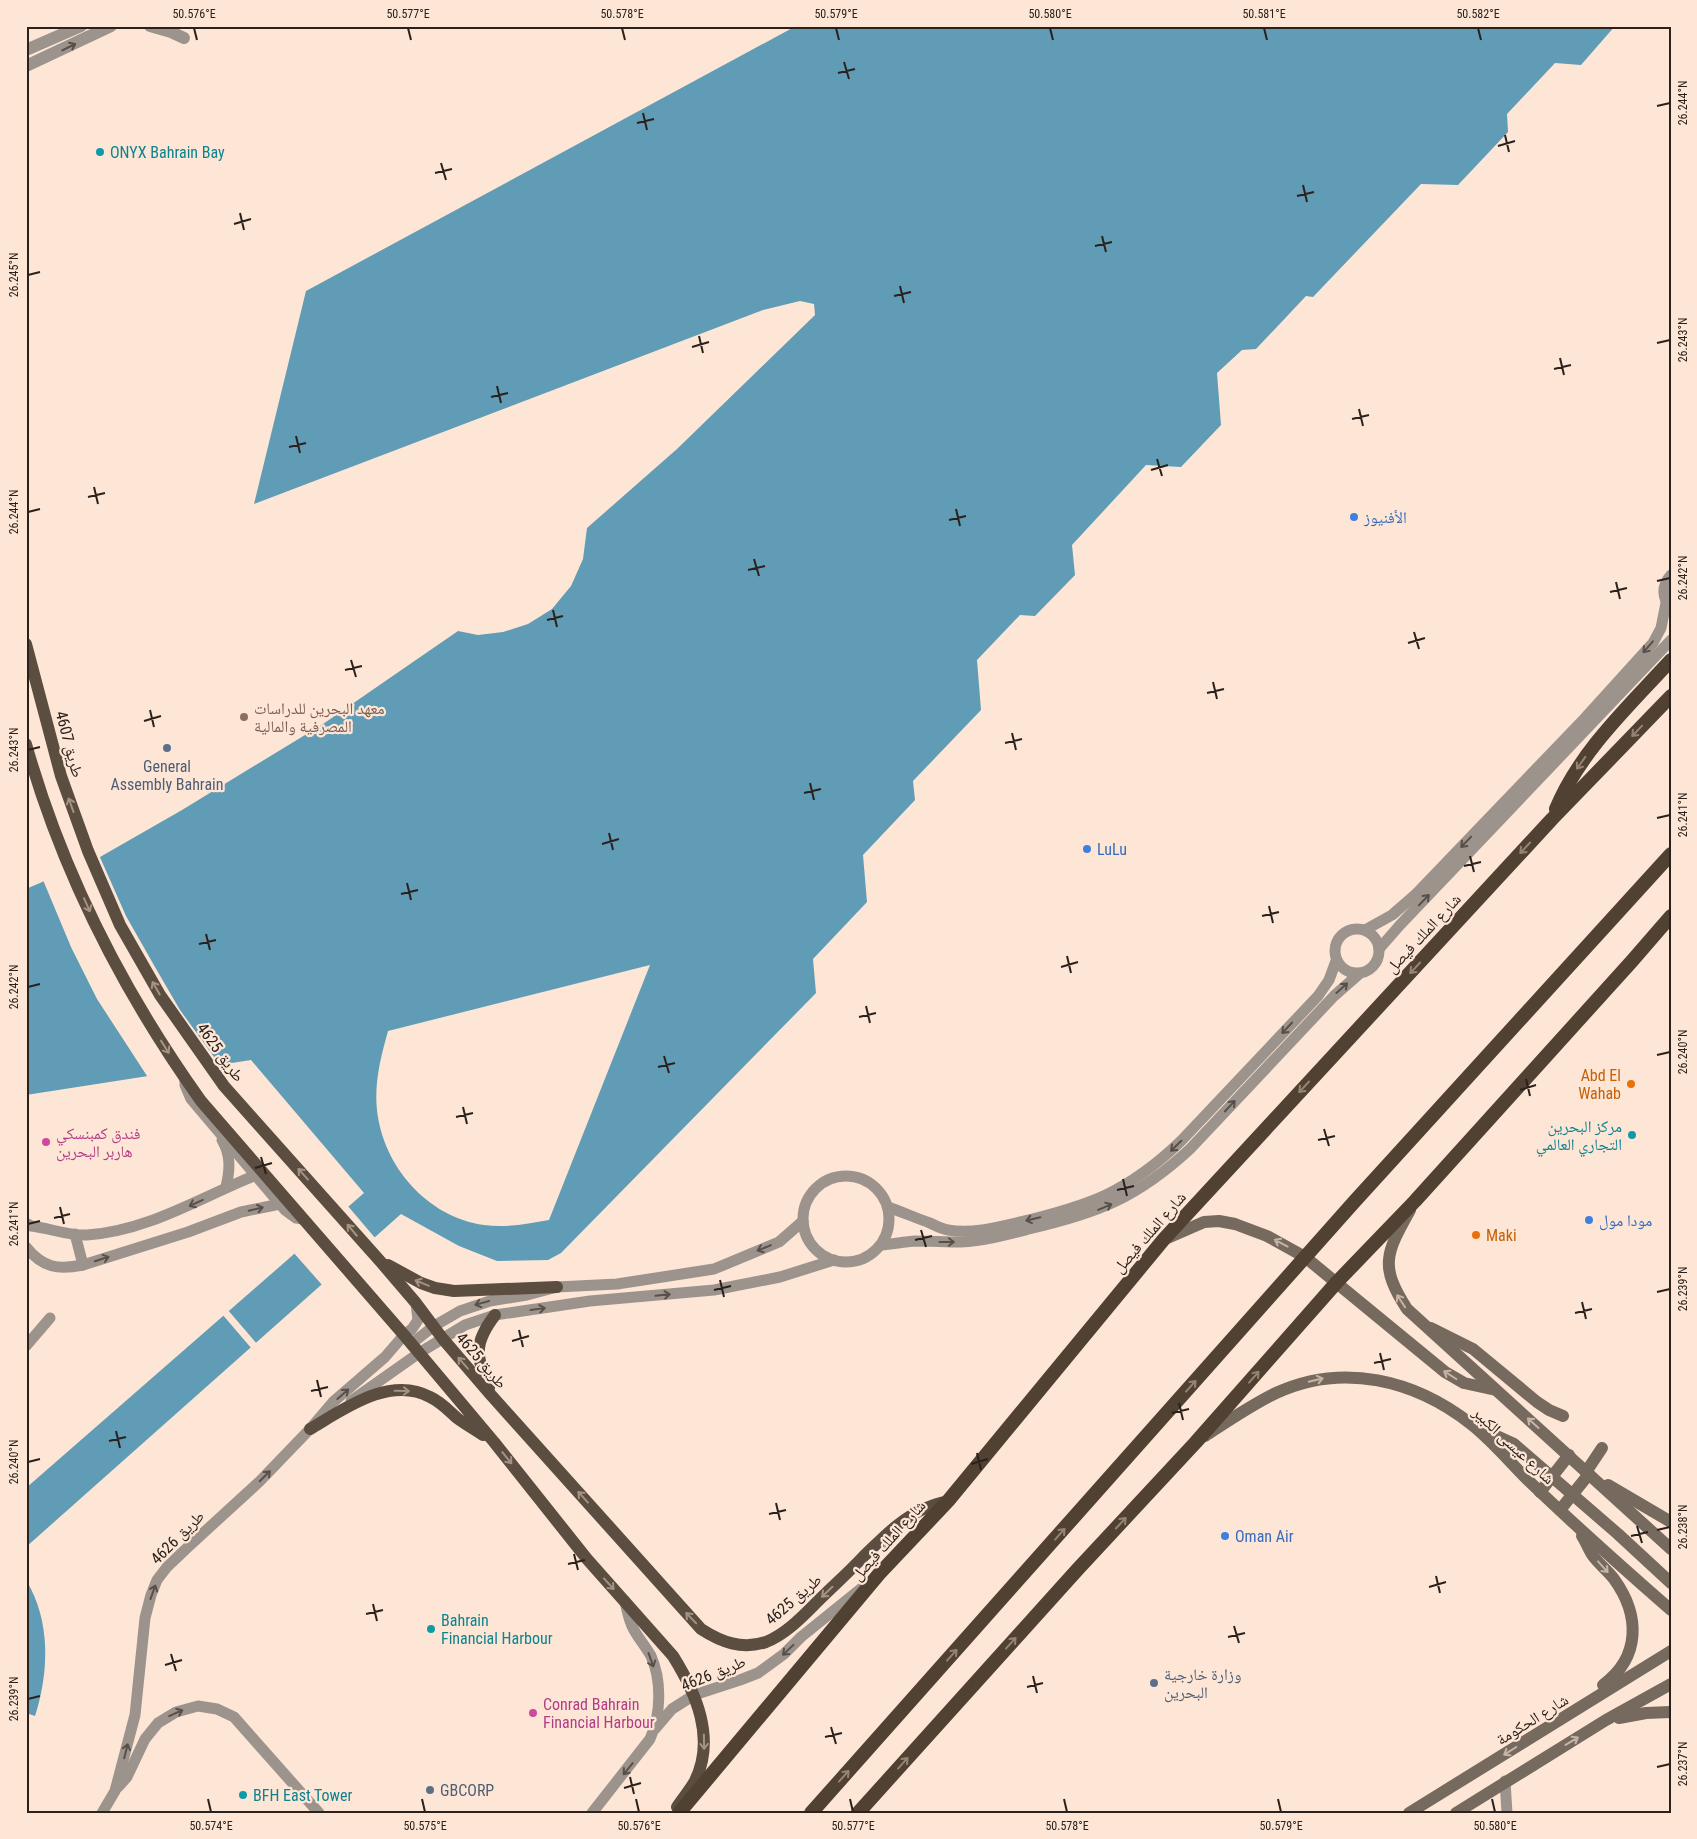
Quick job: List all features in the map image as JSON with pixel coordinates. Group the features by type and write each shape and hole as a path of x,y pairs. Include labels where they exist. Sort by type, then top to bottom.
{"highway":[{"path":"1552,819 1572,777 1593,747 1671,660"},
{"name":"شارع الملك فيصل","path":"679,1813 880,1574 948,1501 1164,1239 1552,819 1671,696"},
{"path":"811,1813 1306,1257 1671,854"},
{"path":"858,1813 1077,1570 1196,1442 1337,1282 1415,1202 1671,916"},
{"path":"1632,961 1671,927"}],"main road":[{"name":"طريق 4607","path":"26,644 61,776 88,851"},
{"path":"26,744 37,782 67,861 100,936 140,1006 201,1102 411,1344 494,1442 587,1559 673,1656 694,1694 702,1720 704,1743 703,1757 695,1781 674,1813"},
{"name":"طريق 4625","path":"88,851 120,925 160,995 224,1086 336,1210 368,1250 380,1261 416,1303 443,1339 491,1395 701,1629 732,1644 744,1646 776,1637 795,1623 885,1536 904,1521 926,1508 948,1501"},
{"name":"شارع عيسى الكبير","path":"1415,1202 1393,1240 1390,1252 1390,1280 1407,1309 1420,1323 1591,1475 1671,1550"},
{"name":"شارع عيسى الكبير","path":"1164,1239 1204,1222 1218,1221 1234,1224 1267,1236 1306,1257 1445,1372 1464,1384 1496,1390"},
{"path":"380,1261 421,1283 435,1288 454,1291 557,1287"},
{"path":"491,1395 478,1355 481,1336 495,1315"},
{"path":"1420,1323 1442,1332 1472,1349 1537,1402 1563,1416"},
{"name":"شارع عيسى الكبير","path":"1196,1442 1251,1406 1277,1392 1323,1378 1350,1377 1377,1380 1428,1396 1472,1425 1577,1527 1671,1610"},
{"path":"310,1429 350,1405 376,1394 391,1391 410,1391 428,1395 458,1419 494,1442"},
{"path":"1472,1425 1514,1444 1618,1534 1671,1583"},
{"path":"1560,1510 1572,1494 1591,1475 1602,1448"},
{"path":"1540,1492 1569,1456"},
{"path":"1591,1475 1671,1522"},
{"path":"1535,1736 1615,1677 1632,1643 1634,1632 1625,1597 1613,1578 1593,1556 1577,1527"},
{"name":"شارع الحكومة","path":"1409,1813 1671,1652"},
{"path":"1456,1813 1606,1720 1671,1684"},
{"path":"1646,1713 1671,1702"},
{"path":"1606,1720 1646,1713 1671,1712"}],"street":[{"path":"26,50 80,26"},
{"path":"26,66 109,27 121,26"},
{"path":"150,26 184,38"},
{"path":"888,1207 948,1230 978,1230 1062,1212 1088,1203 1114,1192 1138,1178 1161,1160 1318,996 1329,980 1336,961 1334,948 1340,936 1352,929 1365,930 1392,915 1415,895 1591,711 1653,643 1661,628 1668,606 1663,590 1664,584 1671,575"},
{"path":"881,1245 915,1241 962,1242 998,1236 1091,1213 1127,1196 1168,1169 1190,1149 1334,996 1360,974 1372,968 1376,962 1379,949 1400,925 1671,640"},
{"path":"1365,930 1375,938 1379,949"},
{"path":"1336,961 1346,971 1360,974"},
{"path":"185,1078 184,1085 191,1099 217,1130 280,1204 291,1215 303,1218"},
{"path":"217,1130 226,1147 228,1156 229,1176 226,1187"},
{"path":"28,1227 87,1235 139,1224 188,1207 226,1187 256,1175"},
{"path":"840,1177 861,1179 879,1191 888,1207 889,1227 881,1245 865,1258 855,1261 844,1262 834,1260 820,1253 809,1241 805,1231 803,1221 808,1200 813,1192 830,1179 840,1177"},
{"path":"26,1247 32,1259 50,1266 63,1268 83,1265 188,1232 241,1212 280,1204"},
{"path":"411,1344 434,1326 473,1305 506,1297 527,1295 557,1287 617,1284 714,1269 779,1242 803,1221"},
{"path":"75,1234 83,1265"},
{"name":"طريق 4626","path":"115,1790 135,1715 145,1618 157,1580 167,1567 260,1481 333,1402 385,1357 411,1344 443,1339 465,1325 495,1315 590,1301 714,1290 780,1276 834,1260"},
{"name":"طريق 4626","path":"310,1429 411,1344 412,1329 418,1320 416,1303"},
{"path":"26,1346 50,1318"},
{"name":"طريق 4626","path":"655,1728 672,1709 694,1694 758,1673 784,1654 807,1632 880,1574"},
{"name":"طريق 4626","path":"592,1813 640,1753 655,1728 658,1706 652,1658 630,1621 625,1601"},
{"name":"طريق 4626","path":"102,1813 115,1790 127,1777 145,1739 158,1722 176,1712 198,1706 217,1709 234,1717 319,1813"},
{"path":"1505,1781 1507,1813"}],"water":[{"path":"796,26 1615,26 1581,65 1555,63 1507,114 1508,132 1458,185 1421,184 1313,297 1306,296 1256,349 1242,350 1217,373 1221,425 1181,467 1146,465 1072,545 1075,575 1035,616 1020,615 977,660 981,710 913,781 915,800 863,855 867,902 813,959 816,993 561,1253 548,1260 497,1261 459,1246 401,1214 26,1547 26,1488 364,1193 251,1060 26,1095 26,889 100,857 182,810 323,724 458,631 478,635 503,632 528,624 552,609 571,586 583,559 587,528 677,449 815,315 814,304 800,301 763,310 254,504 306,291","holes":["650,965 549,1220 508,1226 484,1225 463,1220 444,1212 411,1186 398,1169 388,1150 381,1131 377,1110 377,1080 388,1031"]},
{"path":"26,1580 40,1612 44,1629 45,1664 40,1699 35,1716 26,1713"}],"pier":[{"path":"99,855 126,916 155,967 180,1010 222,1068 149,1079 97,999 71,947 43,880"},
{"path":"347,1205 376,1239 323,1286 293,1252"},
{"path":"227,1309 257,1344 252,1349 222,1314"}],"place":[{"name":"ONYX Bahrain Bay","path":"100,152"},
{"name":"الأفنيوز","path":"1354,517"},
{"name":"معهد البحرين للدراسات المصرفية والمالية","path":"244,717"},
{"name":"General Assembly Bahrain","path":"167,748"},
{"name":"LuLu","path":"1087,849"},
{"name":"Abd El Wahab","path":"1631,1084"},
{"name":"مركز البحرين التجاري العالمي","path":"1632,1135"},
{"name":"فندق كمبنسكي هاربر البحرين","path":"46,1142"},
{"name":"مودا مول","path":"1589,1220"},
{"name":"Maki","path":"1476,1235"},
{"name":"Oman Air","path":"1225,1536"},
{"name":"Bahrain Financial Harbour","path":"431,1629"},
{"name":"وزارة خارجية البحرين","path":"1154,1683"},
{"name":"Conrad Bahrain Financial Harbour","path":"533,1713"},
{"name":"GBCORP","path":"430,1790"},
{"name":"BFH East Tower","path":"243,1795"}]}
